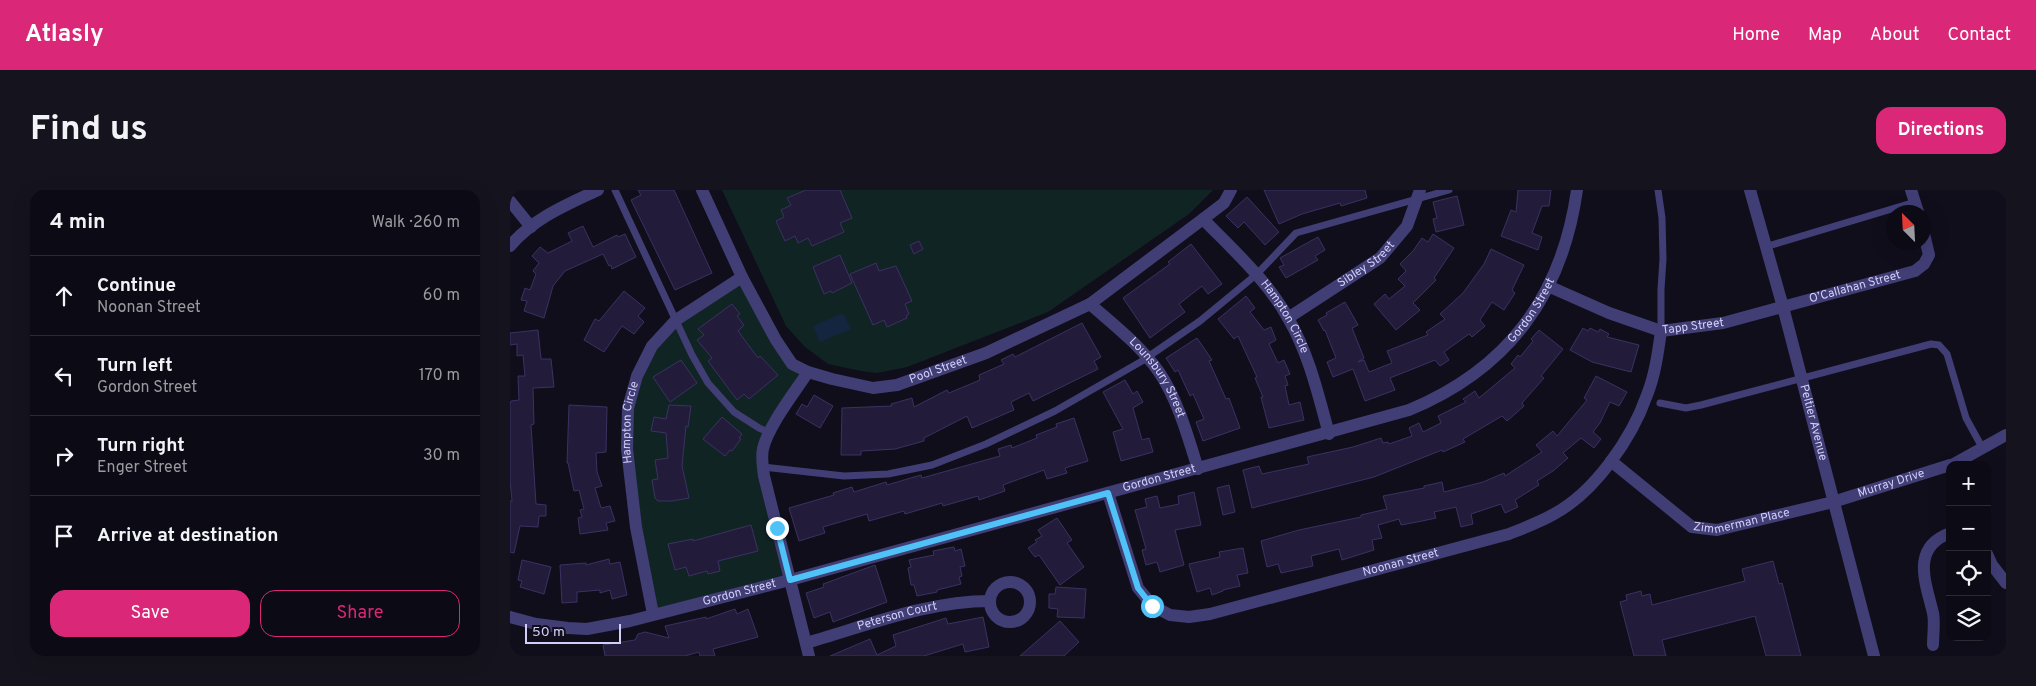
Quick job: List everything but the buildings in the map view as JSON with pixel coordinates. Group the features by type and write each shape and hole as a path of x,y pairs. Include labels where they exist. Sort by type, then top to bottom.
{"street":[{"path":"510,246 546,214 598,190"},
{"name":"Pool Street","path":"702,190 742,277 776,340 792,364 808,372 846,383 873,388 897,385 986,353 1090,304 1204,219 1224,202 1232,190"},
{"name":"Gordon Street","path":"510,617 536,624 587,628 609,626 790,580 1329,434 1409,410 1448,392 1480,371 1508,345 1548,286 1569,233 1577,190"},
{"name":"Peltier Avenue","path":"1750,190 1783,307 1874,656"},
{"name":"Sibley Street","path":"1288,318 1380,258 1406,226 1419,194"},
{"path":"510,201 531,227"},
{"name":"Hampton Circle","path":"1204,219 1257,274 1288,318 1308,362 1329,434"},
{"name":"O’Callahan Street","path":"1783,307 1915,271 1924,264 1929,255 1928,250"},
{"name":"Hampton Circle","path":"653,614 635,518 627,449 628,408 638,376 652,346 676,320 742,277"},
{"name":"Tapp Street","path":"1548,286 1609,313 1661,331 1724,323 1783,307"},
{"name":"Lounsbury Street","path":"1090,304 1127,336 1159,372 1172,397 1198,469"},
{"name":"Noonan Street","path":"1108,493 1138,588 1152,606 1170,616 1189,617 1210,614 1508,534 1556,514 1582,493 1611,460 1632,430 1647,395 1655,369 1661,331"},
{"path":"808,372 770,430 763,449 763,467 809,656"},
{"name":"Murray Drive","path":"1961,461 2006,435"},
{"name":"Zimmerman Place","path":"1611,460 1692,527 1717,530 1833,502"},
{"name":"Murray Drive","path":"1833,502 1946,468"},
{"path":"1933,645 1933,615 1924,581 1923,567 1928,550 1941,536 1946,534"},
{"path":"1991,563 2006,583"},
{"name":"Peterson Court","path":"806,643 916,611 964,601 990,602"}],"lane":[{"path":"615,190 692,355 715,392 746,420 770,433"},
{"path":"763,467 844,476 888,474 922,468 986,444 1046,416 1147,357 1200,321 1257,274 1296,233 1419,194 1449,190"},
{"path":"1658,190 1662,218 1664,259 1661,289 1661,331"},
{"path":"1765,247 1915,201"},
{"path":"1660,403 1686,408 1701,406 1931,344 1938,345 1947,354 1966,418 1983,449"}],"green space":[{"path":"722,190 1213,190 1189,214 1048,312 907,367 877,373 828,364 805,347 786,326"},
{"path":"742,277 776,340 808,372 763,449 790,580 653,614 627,449 637,376 676,320"}],"water":[{"path":"843,313 851,329 820,342 813,326"}],"route":[{"path":"777,528 790,580 1108,493 1138,588 1152,606"}]}
